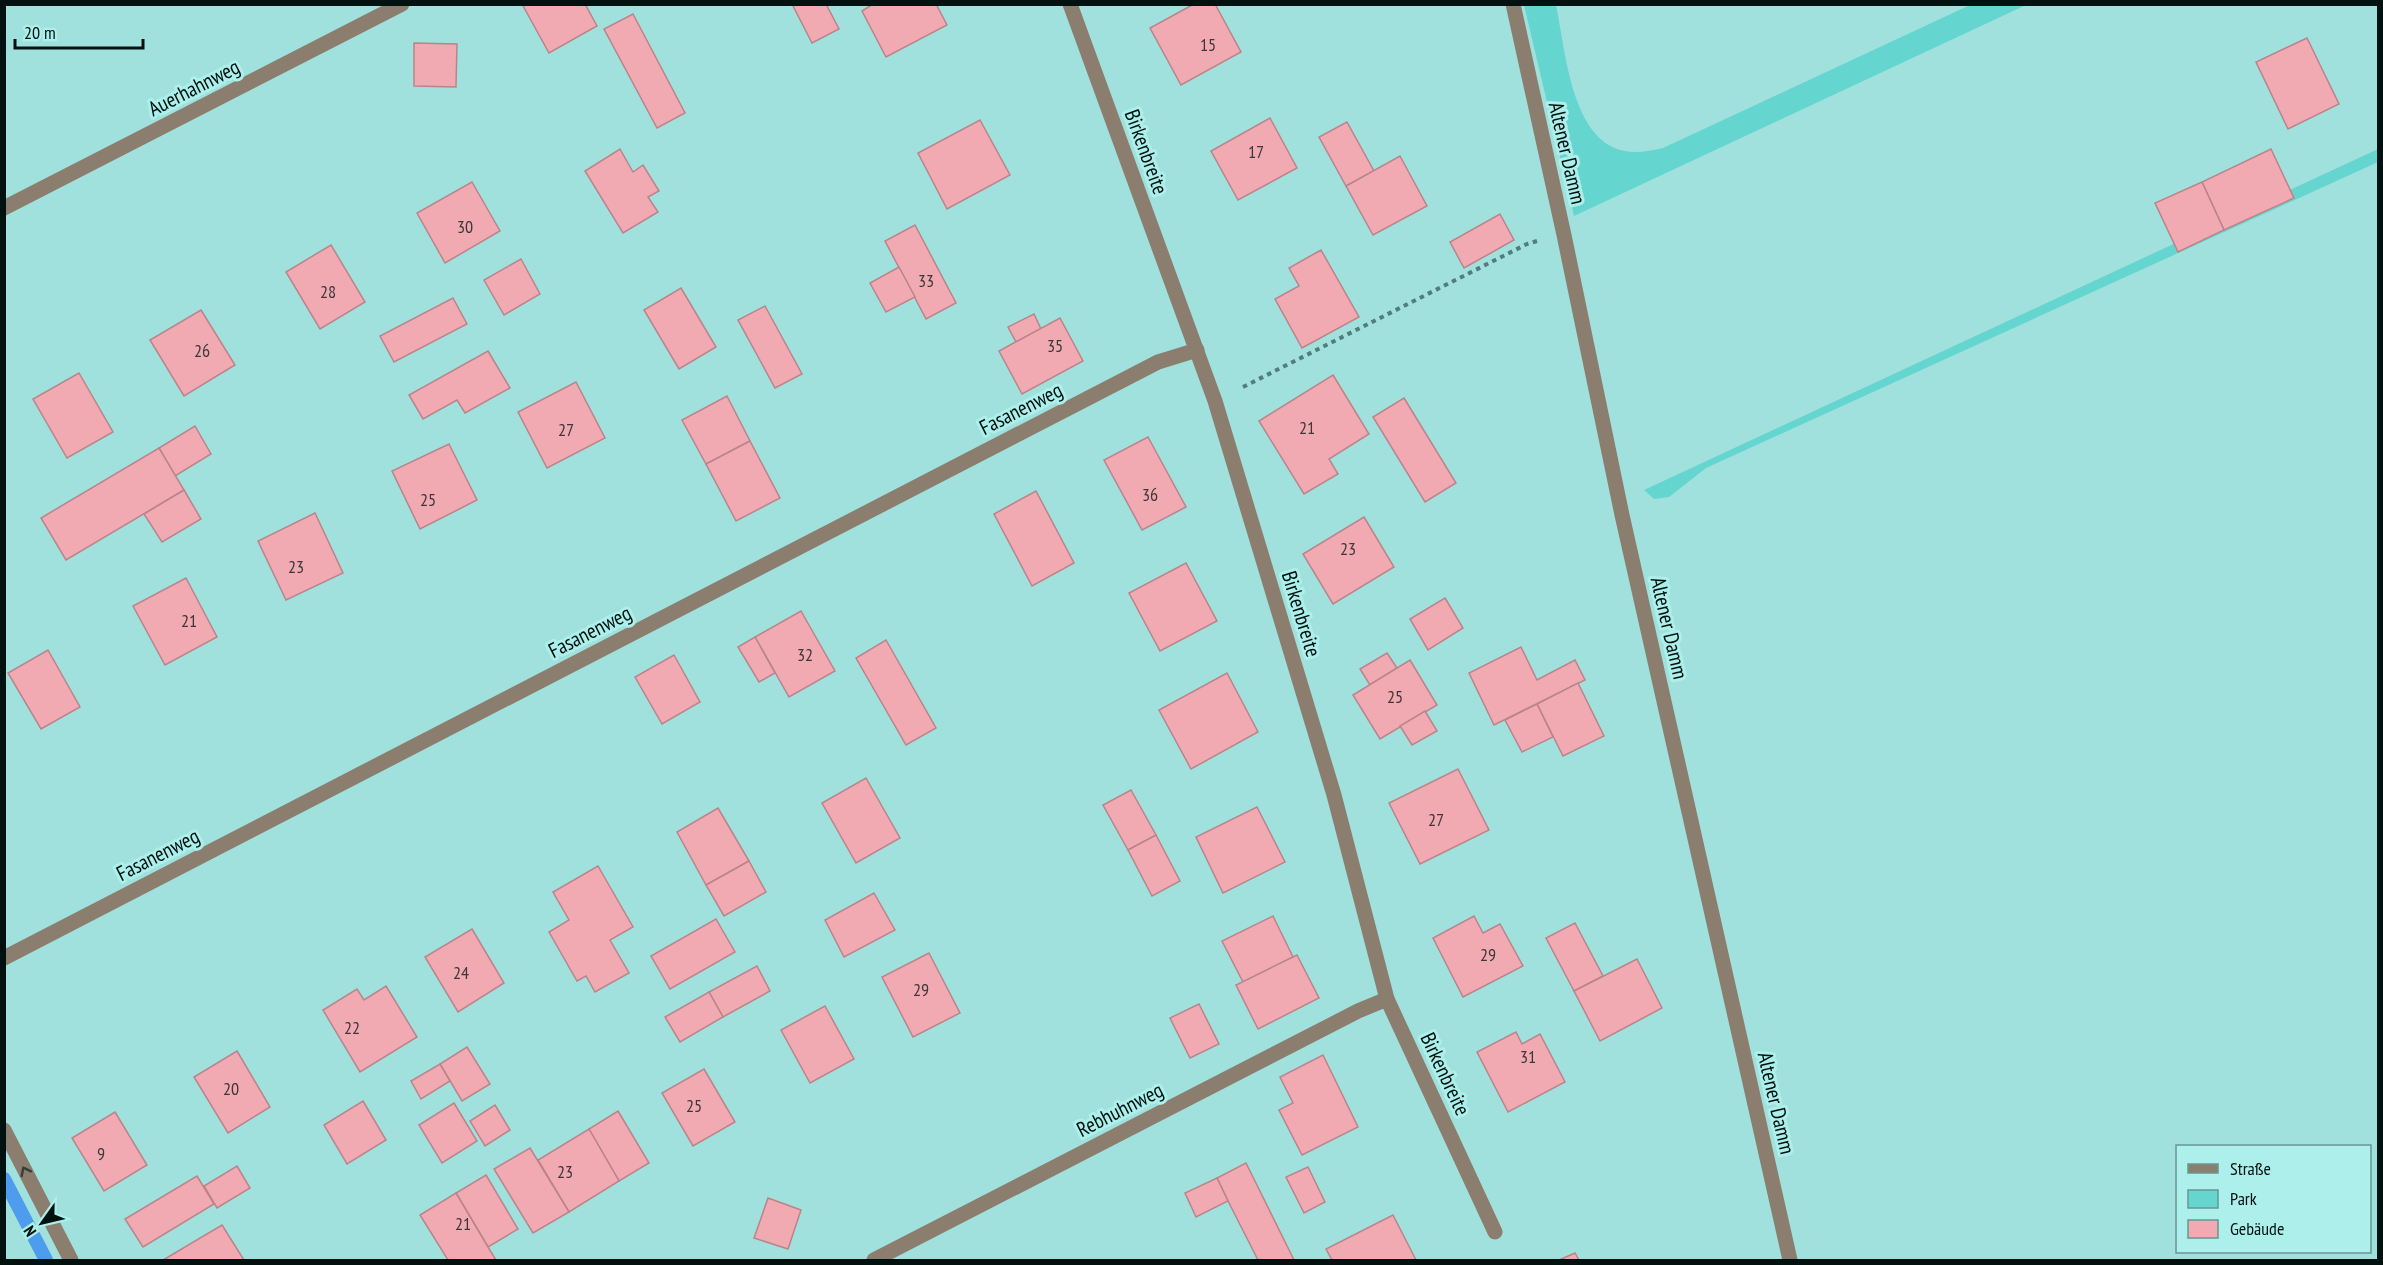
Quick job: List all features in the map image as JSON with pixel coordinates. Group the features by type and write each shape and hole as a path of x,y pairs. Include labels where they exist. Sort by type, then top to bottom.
{"street":[{"name":"Auerhahnweg","path":"4,208 402,4"},
{"name":"Birkenbreite","path":"1070,4 1215,401 1334,795 1387,999 1495,1232"},
{"name":"Altener Damm","path":"1513,4 1622,515 1790,1260"},
{"name":"Fasanenweg","path":"4,958 1158,362 1197,350"},
{"name":"Rebhuhnweg","path":"874,1260 1347,1017 1387,999"},
{"path":"4,1130 71,1260"}],"path":[{"path":"1215,401 1527,244 1564,235"}],"green space":[{"path":"1524,5 1556,5 1575,96 1585,118 1597,136 1614,148 1635,152 1663,148 1970,5 2026,5 1574,216"},
{"path":"2378,149 2378,162 1706,468 1669,497 1654,499 1644,490"}],"building":[{"path":"522,4 585,4 597,26 549,53"},
{"path":"792,4 826,4 839,29 812,43"},
{"path":"873,4 936,4 947,25 886,57 862,11"},
{"path":"1194,4 1215,4 1241,52 1181,85 1150,28"},
{"path":"633,14 685,113 657,128 604,29"},
{"path":"2307,38 2339,104 2288,129 2256,62"},
{"path":"414,43 457,44 456,87 414,86"},
{"path":"1270,118 1297,168 1238,200 1211,151"},
{"path":"980,120 1010,175 947,209 918,153"},
{"path":"1347,122 1374,171 1346,186 1319,137"},
{"path":"620,149 633,172 643,165 659,191 648,197 658,212 623,233 585,171"},
{"path":"2271,149 2294,198 2224,230 2202,182"},
{"path":"1400,156 1427,206 1373,235 1346,186"},
{"path":"472,182 500,231 445,263 417,213"},
{"path":"2202,182 2224,230 2178,252 2155,203"},
{"path":"1500,214 1514,240 1464,268 1450,242"},
{"path":"915,225 956,303 926,319 885,241"},
{"path":"331,245 365,302 320,329 286,272"},
{"path":"1321,250 1359,317 1302,348 1275,299 1299,286 1289,268"},
{"path":"521,259 540,294 504,315 484,280"},
{"path":"899,267 915,297 886,312 870,283"},
{"path":"681,288 716,347 679,369 644,310"},
{"path":"453,298 467,324 394,362 380,336"},
{"path":"765,306 802,374 775,388 738,320"},
{"path":"201,310 235,365 184,396 150,340"},
{"path":"1034,314 1041,329 1016,342 1008,327"},
{"path":"1060,318 1083,361 1022,394 999,351"},
{"path":"488,351 510,388 465,413 457,400 423,419 409,395"},
{"path":"79,373 113,432 67,458 33,399"},
{"path":"1333,375 1369,434 1329,459 1338,474 1304,494 1259,421"},
{"path":"576,382 605,438 547,468 518,412"},
{"path":"727,396 750,441 706,464 682,420"},
{"path":"1404,398 1456,483 1425,502 1373,417"},
{"path":"195,426 211,454 175,476 159,448"},
{"path":"1148,437 1186,507 1142,530 1104,460"},
{"path":"750,441 780,498 736,521 706,464"},
{"path":"449,444 477,500 420,529 392,471"},
{"path":"159,448 184,490 66,560 41,518"},
{"path":"184,490 201,519 162,542 144,514"},
{"path":"1036,491 1074,563 1032,586 994,514"},
{"path":"315,513 343,573 286,600 258,541"},
{"path":"1364,517 1394,567 1333,604 1303,554"},
{"path":"1186,563 1217,621 1160,651 1129,593"},
{"path":"186,578 217,637 165,665 133,606"},
{"path":"1445,598 1463,628 1428,650 1410,619"},
{"path":"801,611 835,671 789,697 755,637"},
{"path":"755,637 775,673 759,682 738,647"},
{"path":"886,640 936,728 906,745 856,658"},
{"path":"1521,647 1537,680 1575,660 1585,680 1494,725 1469,673"},
{"path":"48,650 80,707 41,729 8,673"},
{"path":"1387,653 1397,668 1370,685 1360,669"},
{"path":"674,655 700,702 662,724 635,677"},
{"path":"1410,660 1437,705 1380,739 1353,695"},
{"path":"1227,673 1258,732 1191,769 1159,710"},
{"path":"1578,683 1604,736 1563,756 1537,704"},
{"path":"1537,704 1553,737 1522,752 1505,720"},
{"path":"1425,711 1437,731 1412,745 1400,726"},
{"path":"1458,769 1489,830 1420,864 1389,803"},
{"path":"866,778 900,838 856,863 822,803"},
{"path":"1131,790 1156,835 1128,850 1103,805"},
{"path":"1257,807 1285,862 1223,893 1196,837"},
{"path":"718,808 749,861 706,885 677,832"},
{"path":"1156,835 1180,881 1152,896 1128,850"},
{"path":"749,861 766,892 724,916 706,885"},
{"path":"598,866 633,927 610,940 629,973 595,992 586,976 577,981 549,932 569,920 553,892"},
{"path":"874,893 895,930 844,957 825,920"},
{"path":"1273,916 1293,957 1243,982 1222,941"},
{"path":"1474,916 1483,933 1500,924 1523,966 1463,997 1433,938"},
{"path":"716,919 735,952 670,989 651,956"},
{"path":"1575,923 1603,976 1574,991 1546,938"},
{"path":"472,929 504,983 458,1012 425,957"},
{"path":"929,953 960,1013 913,1037 882,977"},
{"path":"1297,955 1319,998 1258,1029 1236,985"},
{"path":"1637,959 1662,1008 1600,1041 1574,991"},
{"path":"757,966 770,991 723,1017 709,992"},
{"path":"386,986 417,1037 360,1072 323,1010 357,989 364,1000"},
{"path":"709,992 723,1017 680,1042 665,1017"},
{"path":"1199,1004 1219,1044 1190,1058 1170,1018"},
{"path":"825,1006 854,1059 810,1083 781,1030"},
{"path":"1516,1032 1522,1044 1540,1034 1565,1082 1508,1112 1477,1052"},
{"path":"467,1047 490,1084 462,1101 440,1064"},
{"path":"237,1051 270,1107 228,1133 194,1077"},
{"path":"1323,1055 1358,1127 1302,1155 1279,1110 1293,1103 1280,1077"},
{"path":"440,1064 450,1081 421,1099 411,1081"},
{"path":"704,1069 735,1122 693,1146 662,1093"},
{"path":"363,1101 386,1140 347,1164 324,1125"},
{"path":"454,1103 477,1141 442,1163 419,1125"},
{"path":"495,1105 510,1130 485,1146 470,1121"},
{"path":"618,1111 649,1163 619,1181 589,1129"},
{"path":"115,1112 147,1165 104,1191 72,1138"},
{"path":"589,1129 619,1181 569,1212 538,1160"},
{"path":"530,1148 569,1212 533,1233 494,1169"},
{"path":"1246,1163 1294,1260 1258,1260 1228,1201 1217,1178"},
{"path":"237,1166 250,1188 217,1208 204,1186"},
{"path":"1308,1167 1325,1202 1304,1213 1286,1177"},
{"path":"486,1175 518,1229 488,1247 456,1193"},
{"path":"197,1176 214,1204 143,1247 125,1219"},
{"path":"1217,1178 1228,1201 1196,1217 1185,1193"},
{"path":"456,1193 496,1260 448,1260 420,1215"},
{"path":"768,1198 801,1210 788,1249 754,1238"},
{"path":"1393,1215 1416,1260 1332,1260 1326,1249"},
{"path":"222,1225 244,1260 163,1260"},
{"path":"1575,1253 1579,1260 1559,1260"}],"waterway":[{"path":"4,1179 46,1260"}]}
